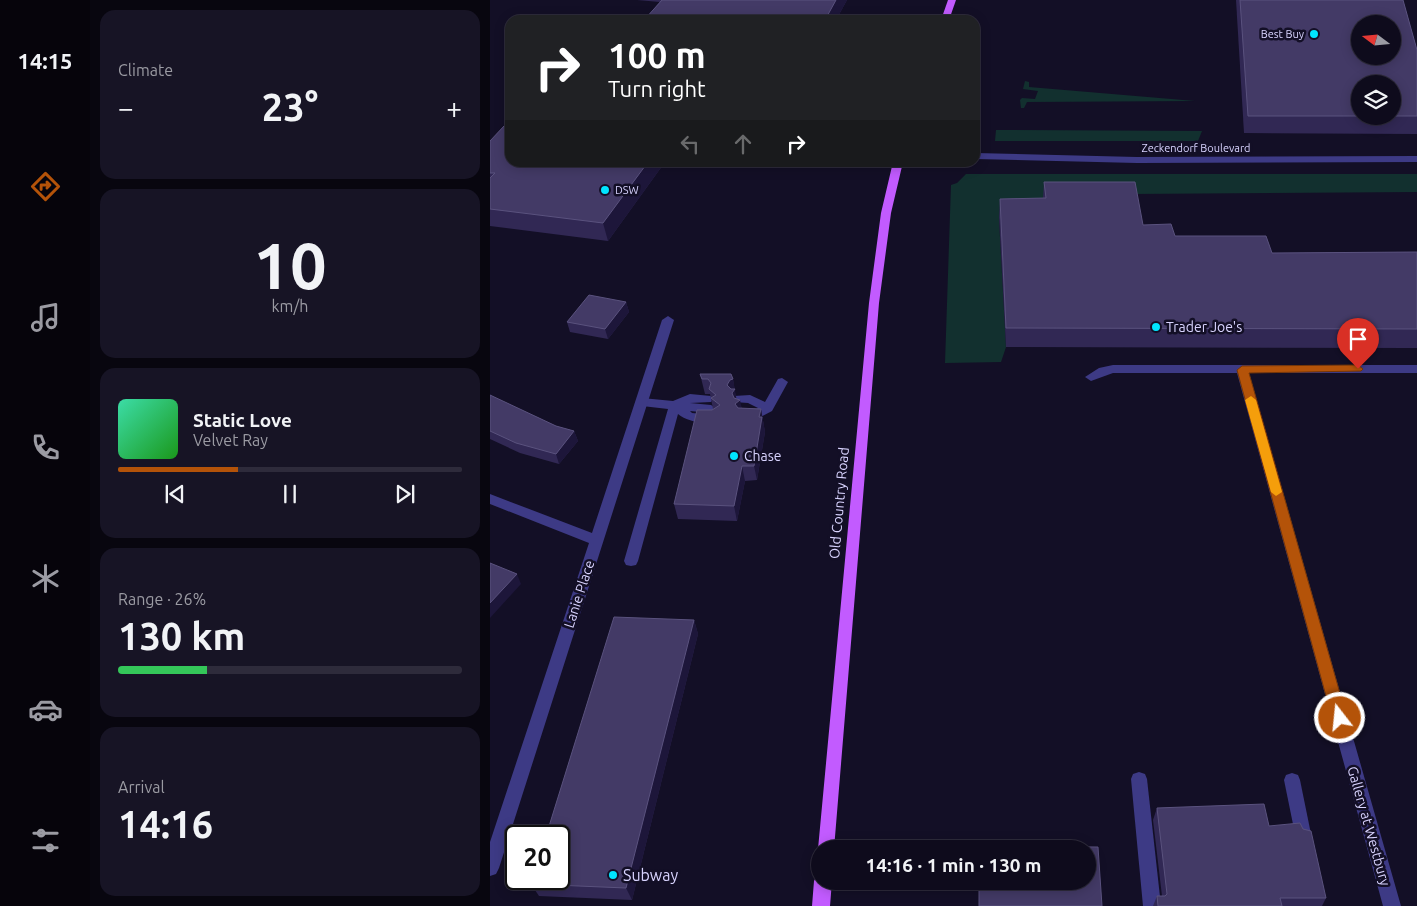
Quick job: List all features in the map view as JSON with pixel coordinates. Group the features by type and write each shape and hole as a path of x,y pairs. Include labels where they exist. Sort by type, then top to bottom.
{"main road":[{"path":"947,15 952,0"},
{"name":"Old Country Road","path":"827,840 874,303 886,213 897,167"},
{"path":"821,906 822,890"}],"street":[{"name":"Zeckendorf Boulevard","path":"980,156 1137,160 1417,159"},
{"name":"Lanie Place","path":"490,868 668,320"},
{"path":"1092,377 1103,371 1114,369 1417,369"},
{"name":"Gallery at Westbury","path":"1242,370 1392,906"},
{"path":"742,409 768,408 782,382"},
{"path":"642,402 675,405 690,398 711,409 689,417 675,405"},
{"path":"631,561 675,405"},
{"path":"490,499 596,540"},
{"path":"1139,779 1152,906"},
{"path":"1292,780 1303,834"}],"green space":[{"path":"1025,81 1029,82 1029,87 1195,101 1027,102 1024,108 1021,108 1020,100 1022,98 1035,99 1038,91 1023,89"},
{"path":"996,130 1202,131 1198,141 995,141"},
{"path":"966,174 1417,174 1417,192 1130,194 999,219 1006,347 1001,362 945,363 951,185 957,183"}],"building":[{"path":"662,0 836,0 828,15 649,15"},
{"path":"1240,0 1403,0 1417,50 1417,116 1401,116 1401,75 1351,75 1351,116 1248,116"},
{"path":"505,126 505,167 644,167 603,223 490,209 490,178 495,173 490,173 490,141"},
{"path":"1044,182 1135,182 1143,225 1171,224 1175,236 1266,236 1272,253 1417,252 1417,329 1006,328 1000,199 1046,198"},
{"path":"589,295 626,302 605,329 567,322"},
{"name":"Chase","path":"700,374 731,374 733,379 727,385 731,389 735,389 732,393 734,398 740,400 735,404 738,408 761,409 759,417 762,417 754,466 742,466 734,506 674,504 697,410 712,410 720,405 711,398 716,395 709,389 711,383 708,379 702,379"},
{"path":"490,395 556,426 574,431 556,454 516,443 490,431"},
{"path":"490,563 517,574 490,603"},
{"path":"614,617 694,620 626,888 570,886 570,825 549,825"},
{"path":"1264,804 1269,826 1300,823 1303,829 1311,831 1326,898 1280,898 1282,906 1158,906 1157,896 1165,896 1167,894 1157,808"},
{"path":"1096,847 1098,847 1102,906 979,906 979,890 1096,890"}],"slow traffic":[{"path":"1251,400 1276,492"}],"place":[{"name":"Best Buy","path":"1314,34"},
{"name":"DSW","path":"605,190"},
{"name":"Trader Joe's","path":"1156,327"},
{"name":"Chase","path":"734,456"},
{"name":"Subway","path":"613,875"}],"route":[{"path":"1340,718 1242,370 1358,369"}]}
